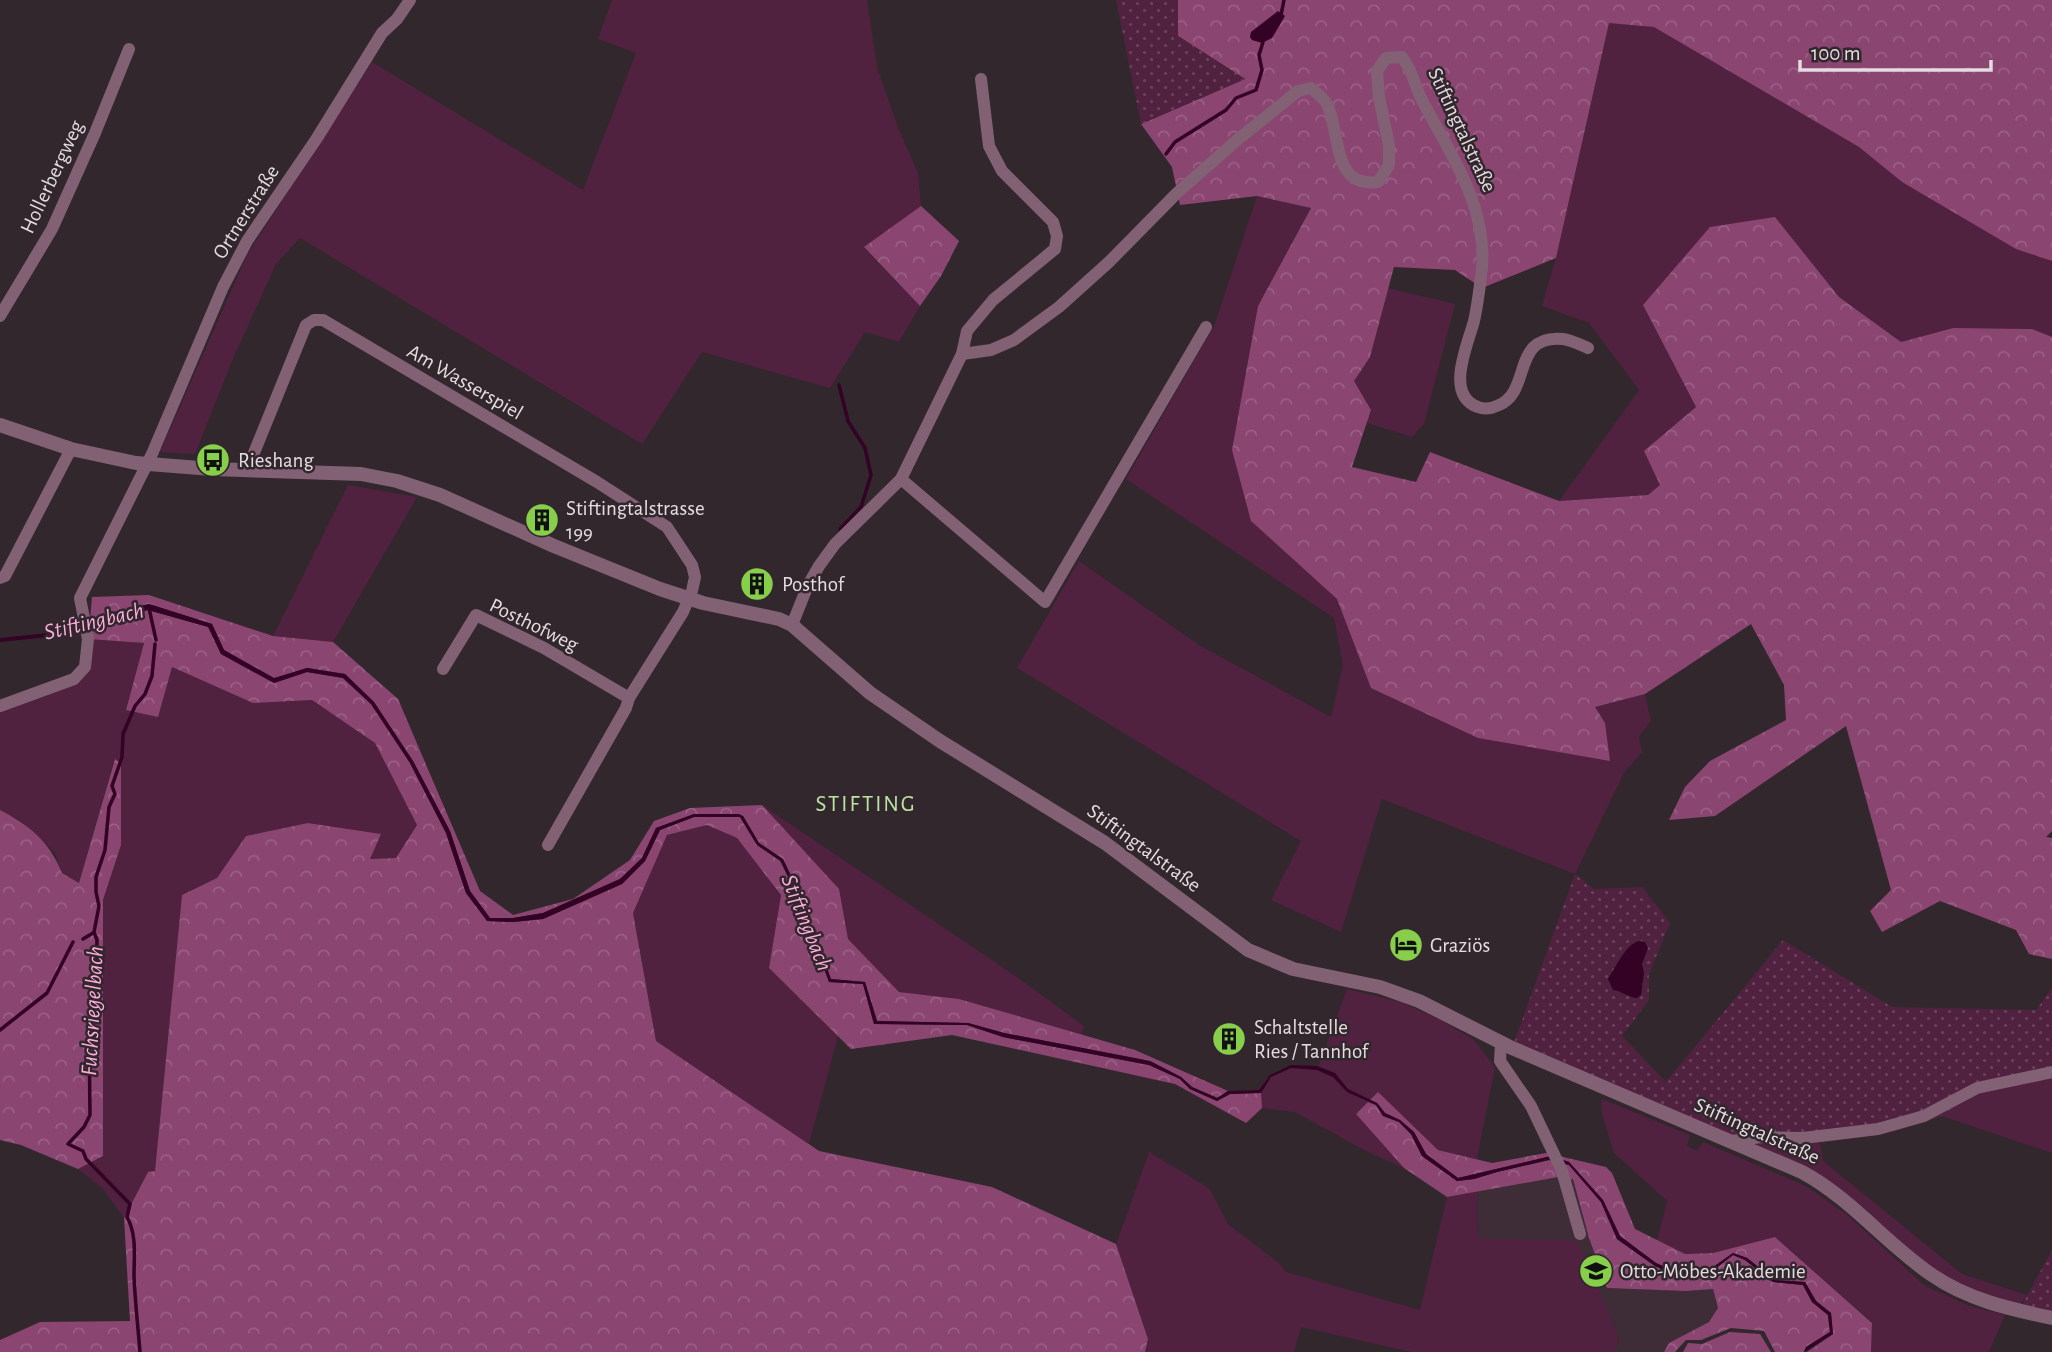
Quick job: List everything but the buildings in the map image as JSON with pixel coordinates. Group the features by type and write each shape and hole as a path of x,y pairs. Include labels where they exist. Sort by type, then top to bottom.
{"street":[{"name":"Ortnerstraße","path":"147,464 179,395 223,287 247,241 317,138 382,33 397,19 410,0"},
{"name":"Hollerbergweg","path":"0,316 51,229 95,133 129,49"},
{"name":"Stiftingtalstraße","path":"962,354 991,350 1014,340 1059,307 1109,262 1177,192 1298,91 1311,88 1326,102 1343,167 1351,177 1364,184 1378,182 1389,165 1389,145 1379,97 1377,71 1386,58 1402,57 1411,69 1420,97 1474,200 1482,233 1480,282 1474,321 1462,366 1462,391 1469,402 1480,408 1492,408 1504,403 1515,389 1532,346 1545,341 1564,339 1588,348"},
{"path":"792,625 808,585 835,544 901,479 962,354 967,331 993,300 1055,249 1057,236 1053,222 1002,171 989,146 981,79"},
{"name":"Am Wasserspiel","path":"247,470 306,325 314,320 323,320 597,482 667,527 692,565 695,577 689,599"},
{"path":"901,479 1045,602 1206,327"},
{"name":"Stiftingtalstraße","path":"0,425 71,449 147,464 361,474 416,486 586,560 689,599 779,619 792,625 870,693 940,741 1105,842 1248,950 1293,969 1397,992 1502,1043 1732,1141 1818,1181 1857,1210 1920,1267 1955,1289 1998,1305 2052,1318"},
{"path":"0,578 5,576 71,449"},
{"path":"0,706 74,679 85,667 88,639 80,598 147,464"},
{"path":"548,845 626,708 629,698 689,599"},
{"name":"Posthofweg","path":"443,668 476,615 544,648 629,698"},
{"path":"1502,1043 1500,1061 1531,1106 1562,1171 1580,1234"},
{"path":"1732,1141 1761,1137 1803,1139 1878,1129 1924,1116 1977,1088 2052,1072"}],"shaded area":[{"path":"612,0 869,0 867,1 877,67 897,125 918,173 921,206 864,248 920,306 899,342 865,332 830,388 702,352 642,444 300,238 276,264 232,361 195,454 160,452 247,255 372,62 583,190 636,53 598,39"},
{"path":"1116,0 1178,0 1178,36 1245,79 1141,124"},
{"path":"1609,23 1654,26 1859,147 1902,182 2016,248 2052,261 2052,337 2032,329 1953,328 1901,342 1839,297 1775,217 1643,305 1696,407 1645,451 1660,485 1648,495 1559,501 1639,390 1589,323 1542,306 1556,258"},
{"path":"1257,196 1311,208 1258,306 1251,521 1337,599 1371,687 1595,707 1645,694 1651,721 1639,736 1642,752 1624,773 1575,874 1382,799 1341,932 1271,900 1301,841 1017,668 1079,561 1199,645 1331,717 1343,665 1334,618 1126,479 1215,324"},
{"path":"1388,288 1455,304 1424,424 1412,437 1367,423 1371,410 1354,381 1370,357"},
{"path":"348,485 417,497 333,642 273,636"},
{"path":"88,639 144,643 126,709 172,667 253,703 312,700 375,743 417,825 396,858 369,859 381,834 308,823 246,836 217,878 182,895 155,1171 148,1172 124,1218 103,1189 78,1169 103,1156 103,900 121,845 114,760 79,883 62,873 55,853 21,821 0,810 0,706 74,679"},
{"path":"762,805 1017,977 1084,1026 1081,1035 959,999 899,992 848,939 838,889"},
{"path":"707,825 737,838 781,895 769,968 838,1036 809,1144 656,1041 633,913 667,835"},
{"path":"1575,874 1594,889 1642,887 1670,923 1649,974 1649,1000 1622,1036 1666,1082 1783,940 1892,1007 2036,1010 2052,988 2052,1069 1983,1083 1942,1116 1892,1132 1821,1143 1817,1132 1732,1141 1512,1048"},
{"path":"1347,989 1401,1002 1440,1020 1473,1039 1495,1067 1477,1159 1438,1150 1411,1124 1356,1113 1404,1168 1366,1151 1295,1112 1262,1108 1260,1091 1269,1077 1276,1072 1318,1068"},
{"path":"2052,1069 2052,1153 1942,1116 1983,1083"},
{"path":"1602,1099 1690,1135 1687,1146 1697,1151 1703,1142 1806,1186 1846,1214 1924,1285 1967,1305 2005,1315 1989,1352 1871,1352 1872,1322 1775,1237 1713,1253 1685,1254 1657,1241 1667,1201 1614,1153 1601,1111"},
{"path":"1818,1132 1823,1161 1962,1274 2027,1295 2016,1310 1967,1295 1857,1210 1736,1136"},
{"path":"1149,1152 1209,1188 1228,1224 1280,1264 1286,1272 1420,1310 1447,1197 1477,1191 1478,1239 1574,1240 1585,1255 1619,1339 1614,1352 1411,1352 1301,1327 1294,1352 1145,1352 1148,1339 1116,1245"},
{"name":"Otto-Möbes-Akademie","path":"1558,1177 1561,1183 1573,1178 1589,1238 1607,1288 1686,1291 1713,1289 1718,1308 1709,1322 1669,1343 1664,1352 1614,1352 1619,1339 1610,1317 1478,1240 1477,1191"},
{"path":"2052,1250 2052,1316 2016,1310 2023,1303"}],"green space":[{"path":"1178,0 2052,0 2052,261 2016,249 1902,182 1859,147 1654,27 1609,23 1556,258 1482,288 1455,270 1394,267 1370,357 1354,381 1371,410 1352,467 1416,482 1430,452 1559,501 1648,495 1660,485 1644,451 1696,407 1643,305 1710,227 1775,217 1839,297 1901,342 1953,328 2032,329 2052,337 2052,831 2046,837 2052,838 2052,959 2029,954 2016,930 1940,901 1882,932 1870,911 1891,890 1846,726 1715,816 1669,820 1685,787 1710,761 1786,720 1784,685 1751,624 1645,694 1595,707 1605,723 1610,761 1478,738 1371,688 1337,599 1251,521 1232,450 1258,306 1311,208 1257,196 1180,205 1172,167 1141,124 1245,79 1178,36"},
{"path":"921,206 959,241 941,276 920,306 864,247"},
{"path":"149,595 273,636 333,642 398,699 480,891 513,915 573,899 630,860 654,821 690,808 762,805 839,889 848,939 899,992 959,999 1135,1050 1228,1091 1218,1098 1192,1087 1181,1077 1150,1061 1004,1033 968,1023 877,1021 865,982 831,979 816,939 802,917 792,878 783,859 759,843 743,816 694,814 656,828 642,858 620,879 543,913 513,918 490,918 470,891 450,831 413,761 374,702 345,674 307,668 275,679 224,650 212,624 149,604 90,620 92,597"},
{"path":"148,610 209,627 221,654 274,683 307,672 343,678 371,704 410,763 446,833 466,893 488,921 543,919 622,884 645,861 660,830 694,817 740,817 757,845 780,861 789,879 799,918 814,941 829,982 863,984 874,1024 967,1025 1003,1037 1149,1065 1180,1079 1190,1089 1217,1101 1230,1094 1261,1093 1262,1108 1246,1123 1175,1084 952,1035 851,1049 769,968 781,895 737,838 707,825 667,835 633,913 656,1041 819,1151 992,1187 1116,1244 1148,1339 1145,1352 0,1352 0,1340 40,1322 130,1321 124,1218 148,1172 155,1171 182,895 217,878 246,836 308,823 381,834 370,859 396,858 417,825 375,743 312,700 253,703 172,667 158,717 126,710 144,643 88,639 90,624"},
{"path":"115,759 121,763 121,845 103,900 103,1156 78,1169 21,1145 0,1140 0,810 37,835 51,852 62,873 79,883"},
{"path":"1378,1092 1438,1150 1492,1163 1546,1153 1606,1167 1612,1173 1635,1229 1685,1254 1713,1253 1775,1237 1872,1323 1871,1352 1807,1352 1833,1334 1831,1313 1816,1301 1805,1282 1775,1280 1747,1258 1733,1253 1709,1270 1676,1272 1656,1263 1620,1236 1603,1200 1569,1162 1551,1156 1458,1178 1426,1154 1414,1132 1370,1100"},
{"path":"1368,1102 1376,1105 1383,1116 1399,1122 1411,1134 1422,1156 1457,1181 1549,1160 1569,1165 1601,1202 1617,1239 1655,1266 1676,1276 1709,1273 1733,1255 1745,1260 1773,1282 1803,1285 1812,1302 1828,1315 1830,1332 1806,1347 1804,1352 1775,1352 1764,1331 1731,1328 1701,1340 1686,1340 1675,1352 1664,1352 1669,1343 1709,1322 1718,1308 1713,1289 1686,1291 1607,1288 1589,1238 1573,1179 1561,1183 1558,1177 1447,1197 1404,1168 1356,1114"},
{"path":"1730,1332 1760,1334 1771,1352 1683,1352 1688,1343 1702,1344"}],"water":[{"path":"1278,11 1285,16 1272,38 1262,43 1252,40 1251,32"},
{"name":"Stiftingbach","path":"149,604 212,624 224,650 274,678 307,668 345,674 374,702 413,761 450,831 470,891 490,918 513,918 543,913 620,879 642,858 656,828 694,814 739,814 743,816 759,843 783,859 792,878 802,917 816,939 831,979 865,982 877,1021 968,1023 1004,1033 1150,1061 1181,1077 1192,1087 1217,1098 1228,1091 1259,1090 1270,1075 1291,1065 1317,1066 1335,1073 1348,1089 1377,1103 1385,1113 1400,1120 1414,1132 1426,1154 1458,1178 1551,1156 1569,1162 1603,1200 1620,1236 1656,1263 1676,1272 1709,1270 1733,1253 1747,1258 1775,1280 1805,1282 1816,1301 1831,1313 1833,1334 1804,1352 1806,1347 1830,1332 1828,1315 1812,1302 1803,1285 1773,1282 1745,1260 1733,1255 1710,1273 1676,1276 1655,1266 1617,1239 1601,1202 1569,1165 1549,1160 1457,1181 1422,1156 1411,1134 1399,1122 1383,1116 1376,1105 1347,1092 1333,1077 1317,1070 1291,1068 1271,1077 1261,1093 1230,1094 1217,1101 1190,1089 1180,1079 1149,1065 1003,1037 967,1025 874,1024 863,984 829,982 814,941 799,918 789,879 781,861 757,845 740,817 694,817 660,830 645,861 622,884 543,919 487,921 466,893 446,833 410,763 371,704 343,678 307,672 274,683 221,654 208,627 148,610 102,620 67,635 0,642 0,638 68,631 100,615"},
{"path":"1640,941 1645,942 1648,948 1642,964 1644,973 1641,995 1637,998 1613,990 1608,979 1630,946"}],"waterway":[{"path":"1281,15 1284,0"},
{"path":"1166,154 1175,142 1226,110 1236,98 1256,90 1262,70 1259,55 1263,42"},
{"path":"839,385 848,421 865,448 871,475 861,507 840,529"},
{"name":"Fuchsriegelbach","path":"149,608 156,640"},
{"name":"Fuchsriegelbach","path":"140,1352 134,1285 134,1238 127,1217 130,1204 86,1159 83,1151 68,1144 84,1127 90,1115 89,1031 96,988 97,940 94,932 99,906 96,877 105,850 109,807 115,794 112,786 122,757 123,734 152,676 155,644"},
{"path":"83,939 93,933"},
{"path":"0,1030 47,993 73,942"}],"place":[{"name":"Rieshang","path":"213,460"},
{"name":"Stiftingtalstrasse 199","path":"542,520"},
{"name":"Posthof","path":"757,584"},
{"name":"Graziös","path":"1406,945"},
{"name":"Schaltstelle Ries / Tannhof","path":"1229,1039"},
{"name":"Otto-Möbes-Akademie","path":"1596,1271"}],"district":[{"name":"STIFTING","path":"866,804"}]}
